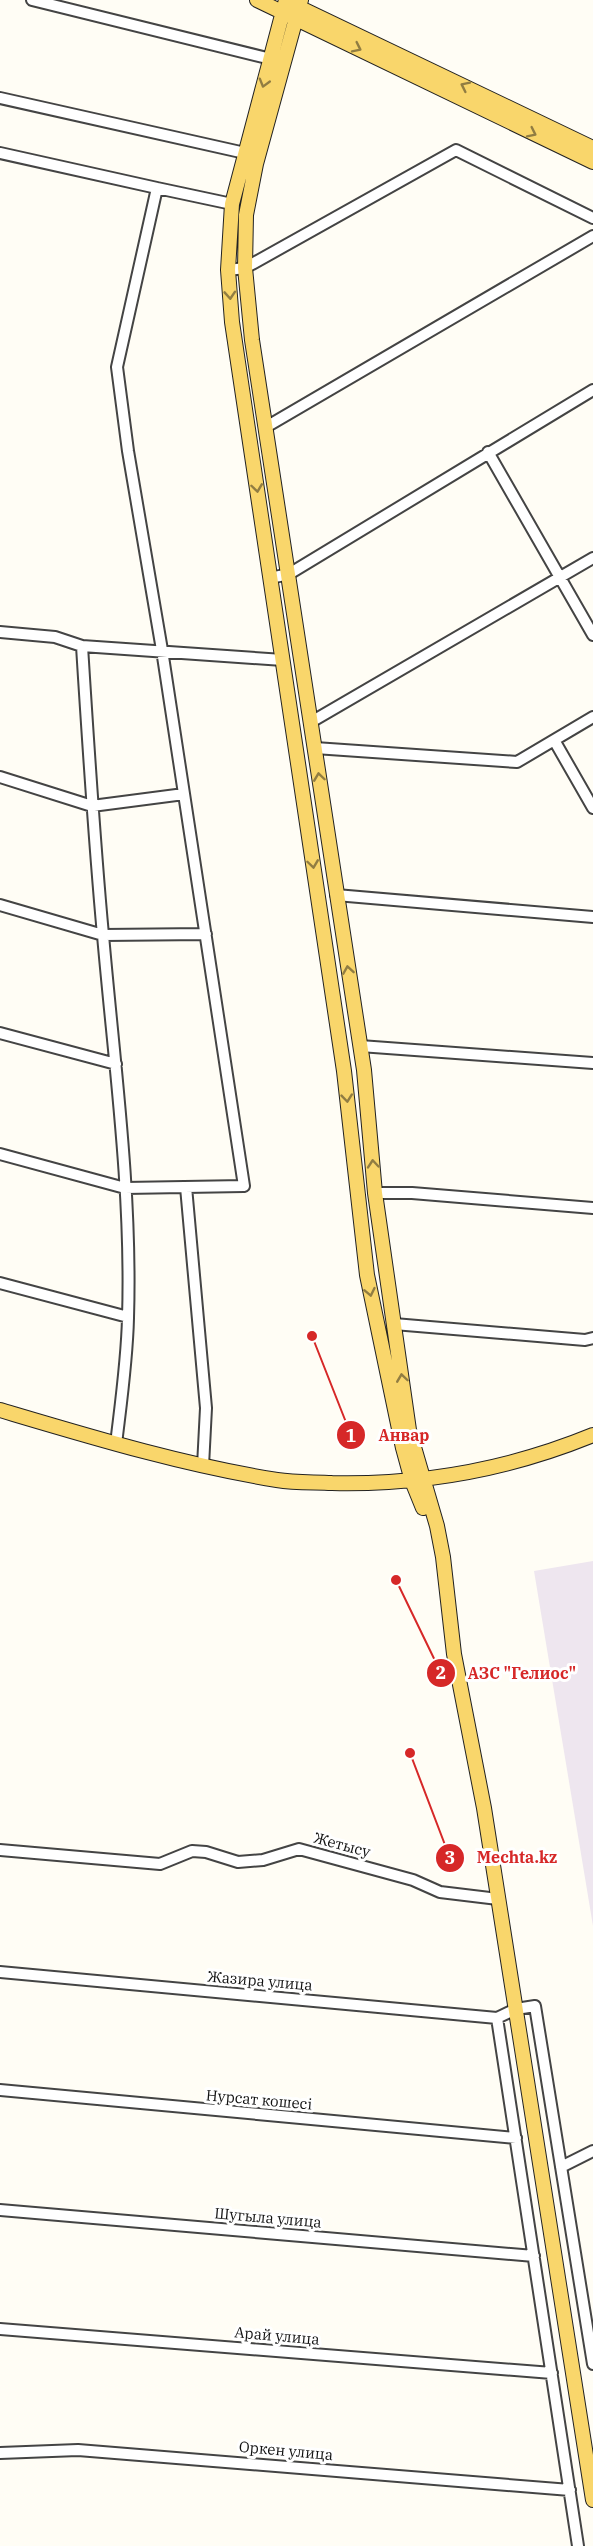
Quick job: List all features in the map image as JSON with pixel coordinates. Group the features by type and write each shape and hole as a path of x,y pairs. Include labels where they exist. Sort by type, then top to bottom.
{"main road":[{"path":"257,0 290,6 593,148"},
{"path":"290,6 272,59 232,204 228,270 232,322 344,1071 367,1275 417,1480 437,1526 443,1557 454,1654 484,1808 593,2500"},
{"path":"290,6 593,162"},
{"path":"290,6 246,215 245,268 252,340 364,1070 375,1193 417,1480"},
{"path":"344,1071 364,1070"},
{"path":"0,1410 202,1466 288,1481 351,1483 417,1480 479,1470 551,1452 593,1435"}],"street":[{"path":"32,0 272,59"},
{"path":"0,98 245,153"},
{"path":"228,270 245,268 456,150 593,218"},
{"path":"0,153 232,204"},
{"path":"0,1154 125,1188 244,1186 162,650 128,451 117,367 157,188"},
{"path":"266,427 593,236"},
{"path":"270,578 289,574 593,390"},
{"path":"488,452 593,635"},
{"path":"311,722 593,558"},
{"path":"0,632 56,637 82,646 283,660"},
{"path":"82,646 92,806 125,1188 128,1317 126,1359 116,1444"},
{"path":"315,748 517,762 593,717"},
{"path":"554,740 593,808"},
{"path":"0,777 92,806 184,794"},
{"path":"336,895 593,917"},
{"path":"0,905 103,935 206,934"},
{"path":"0,1033 116,1064"},
{"path":"360,1046 593,1064"},
{"path":"186,1187 206,1408 202,1466"},
{"path":"375,1193 411,1193 593,1208"},
{"path":"0,1283 128,1317"},
{"path":"394,1324 585,1340 593,1338"},
{"name":"Жетысу","path":"0,1850 160,1864 192,1851 206,1852 238,1862 263,1860 298,1849 413,1880 440,1892 498,1899"},
{"name":"Жазира улица","path":"0,1972 497,2018"},
{"path":"578,2546 497,2018 516,2009 535,2006 593,2364"},
{"name":"Нурсат кошесi","path":"0,2090 516,2138"},
{"path":"561,2168 593,2151"},
{"name":"Шугыла улица","path":"0,2210 534,2256"},
{"path":"581,2291 593,2284"},
{"name":"Арай улица","path":"0,2329 552,2373"},
{"name":"Оркен улица","path":"0,2453 78,2450 570,2490"}],"shaded area":[{"path":"593,1561 593,1926 534,1571"}],"place":[{"name":"Анвар","path":"312,1336"},
{"name":"АЗС \"Гелиос\"","path":"396,1580"},
{"name":"Mechta.kz","path":"410,1753"}]}
